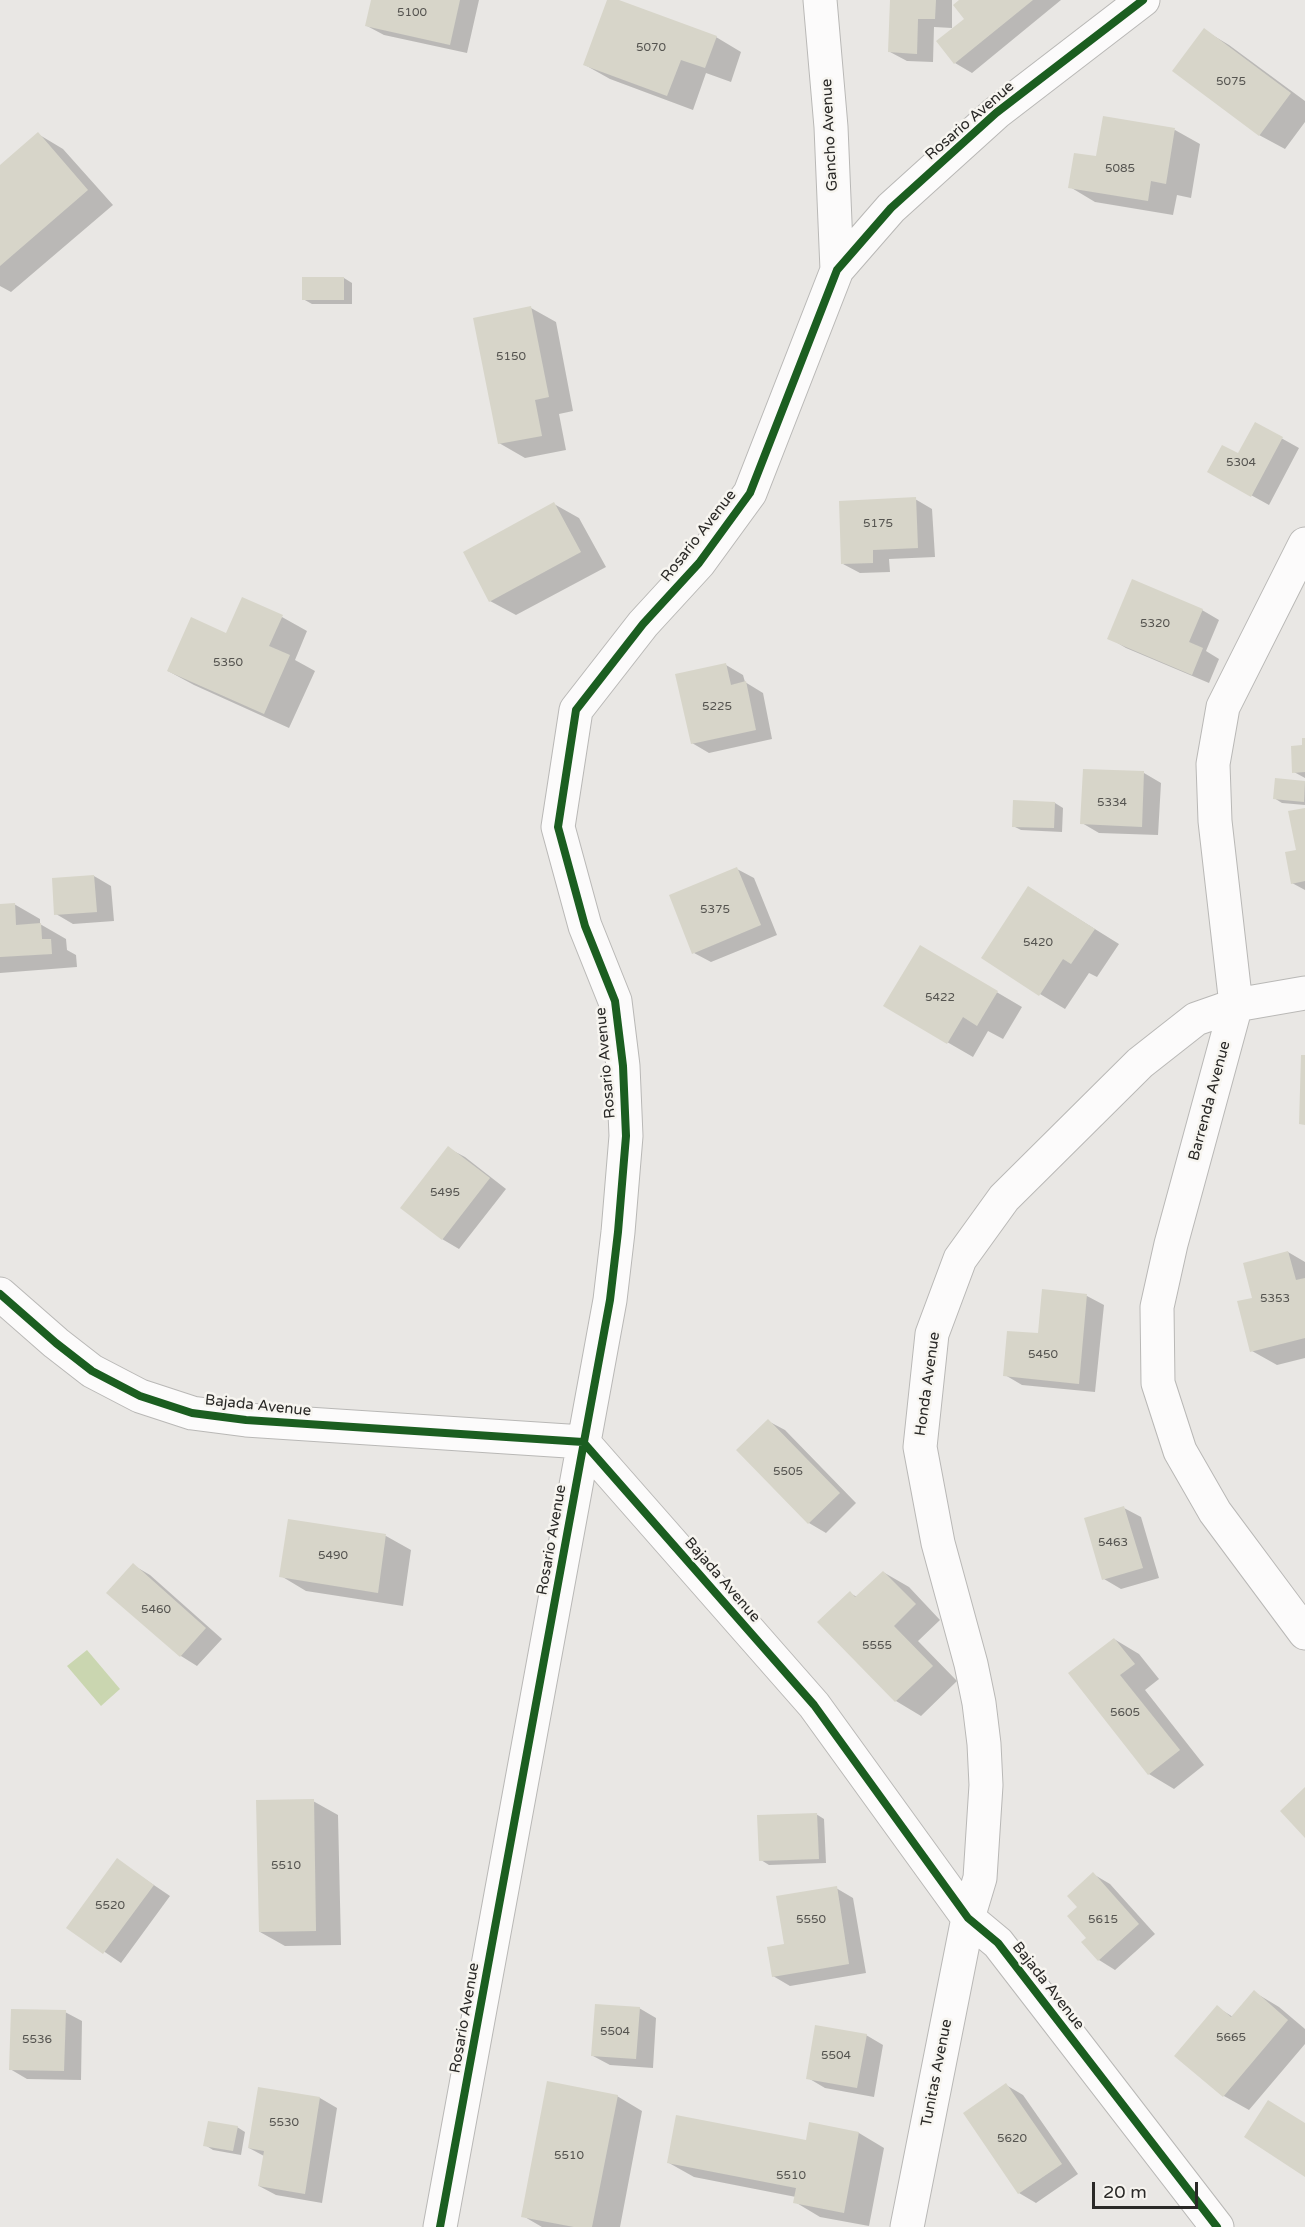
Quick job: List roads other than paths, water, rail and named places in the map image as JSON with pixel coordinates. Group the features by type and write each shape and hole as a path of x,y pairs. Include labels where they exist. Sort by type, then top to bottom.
{"street":[{"name":"Gancho Avenue","path":"820,0 831,127 837,270"},
{"name":"Rosario Avenue","path":"440,2227 610,1300 626,1136 623,1066 615,1001 585,926 558,827 576,710 643,624 699,563 750,493 837,270 891,208 996,114 1143,0"},
{"name":"Barrenda Avenue","path":"1305,544 1223,707 1213,764 1215,821 1236,1005 1171,1244 1157,1307 1158,1383 1180,1451 1215,1512 1305,1633"},
{"name":"Honda Avenue","path":"968,1918 980,1878 986,1785 984,1744 971,1664 938,1543 920,1447 932,1334 960,1258 1004,1198 1140,1063 1196,1019 1236,1005 1305,993"},
{"name":"Bajada Avenue","path":"0,1294 92,1371 140,1396 192,1413 246,1420 583,1442 814,1705 968,1918 998,1943 1217,2227"},
{"name":"Tunitas Avenue","path":"907,2227 968,1918"}]}
